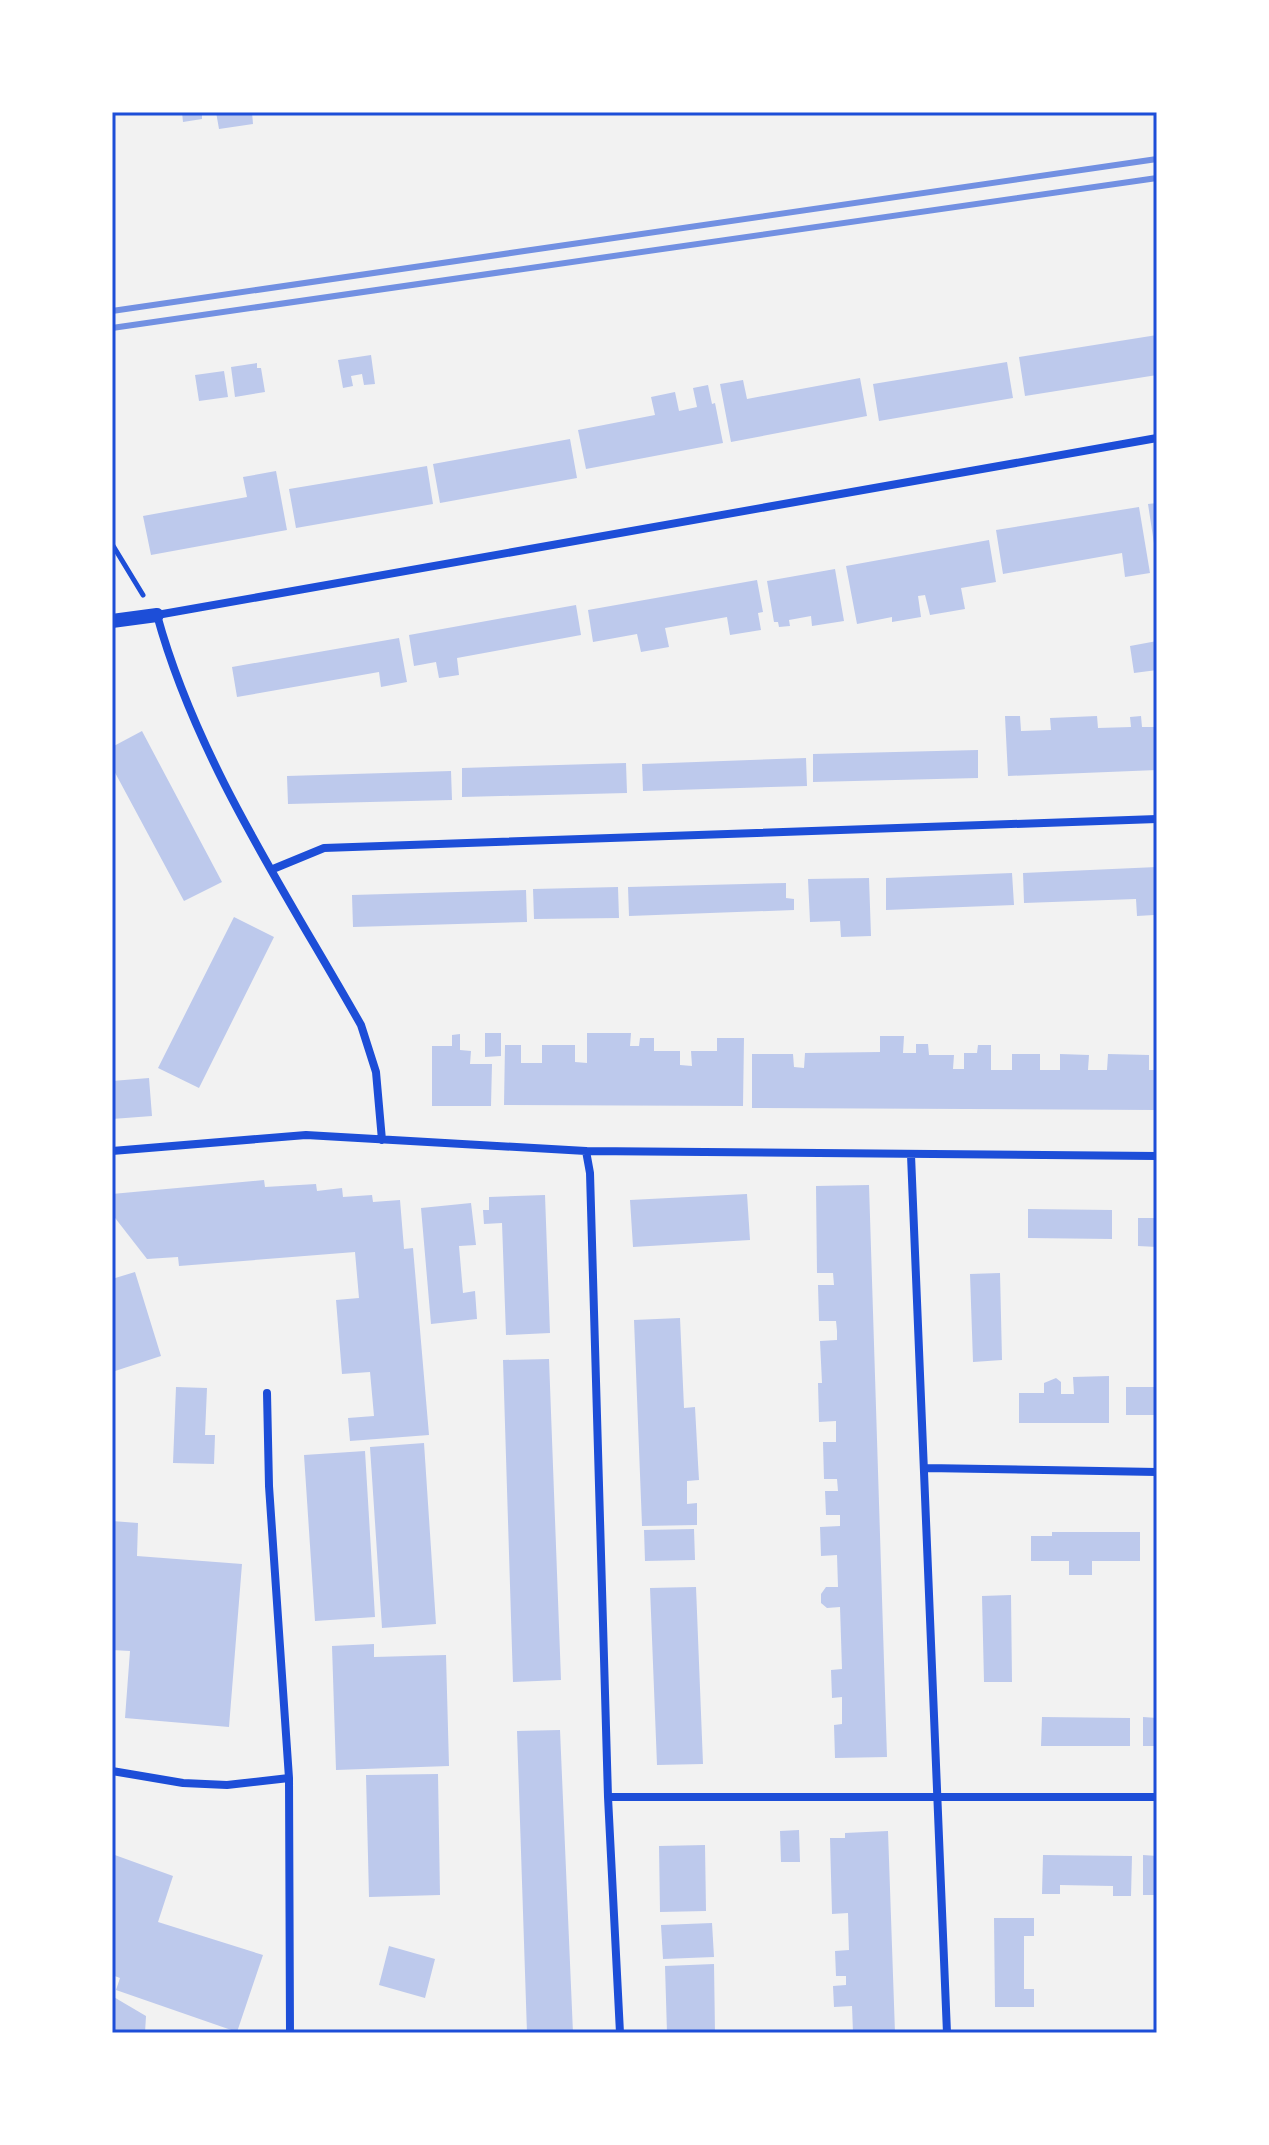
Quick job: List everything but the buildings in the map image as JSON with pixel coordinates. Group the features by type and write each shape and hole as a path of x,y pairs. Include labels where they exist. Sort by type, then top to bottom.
{"street":[{"path":"112,621 1157,438"},
{"path":"157,615 165,645 209,753 361,1025 376,1072 382,1140"},
{"path":"273,869 324,848 1157,819"},
{"path":"112,1151 306,1135 586,1151 1157,1156"},
{"path":"586,1151 590,1173 608,1797 620,2033"},
{"path":"911,1155 947,2033"},
{"path":"267,1393 269,1486 289,1778 290,2033"},
{"path":"926,1468 1157,1472"},
{"path":"112,1771 227,1785 289,1778"},
{"path":"608,1797 1157,1797"}],"path":[{"path":"112,544 126,572 157,615"}],"railway":[{"path":"112,311 1157,159"},
{"path":"112,328 1157,178"}]}
